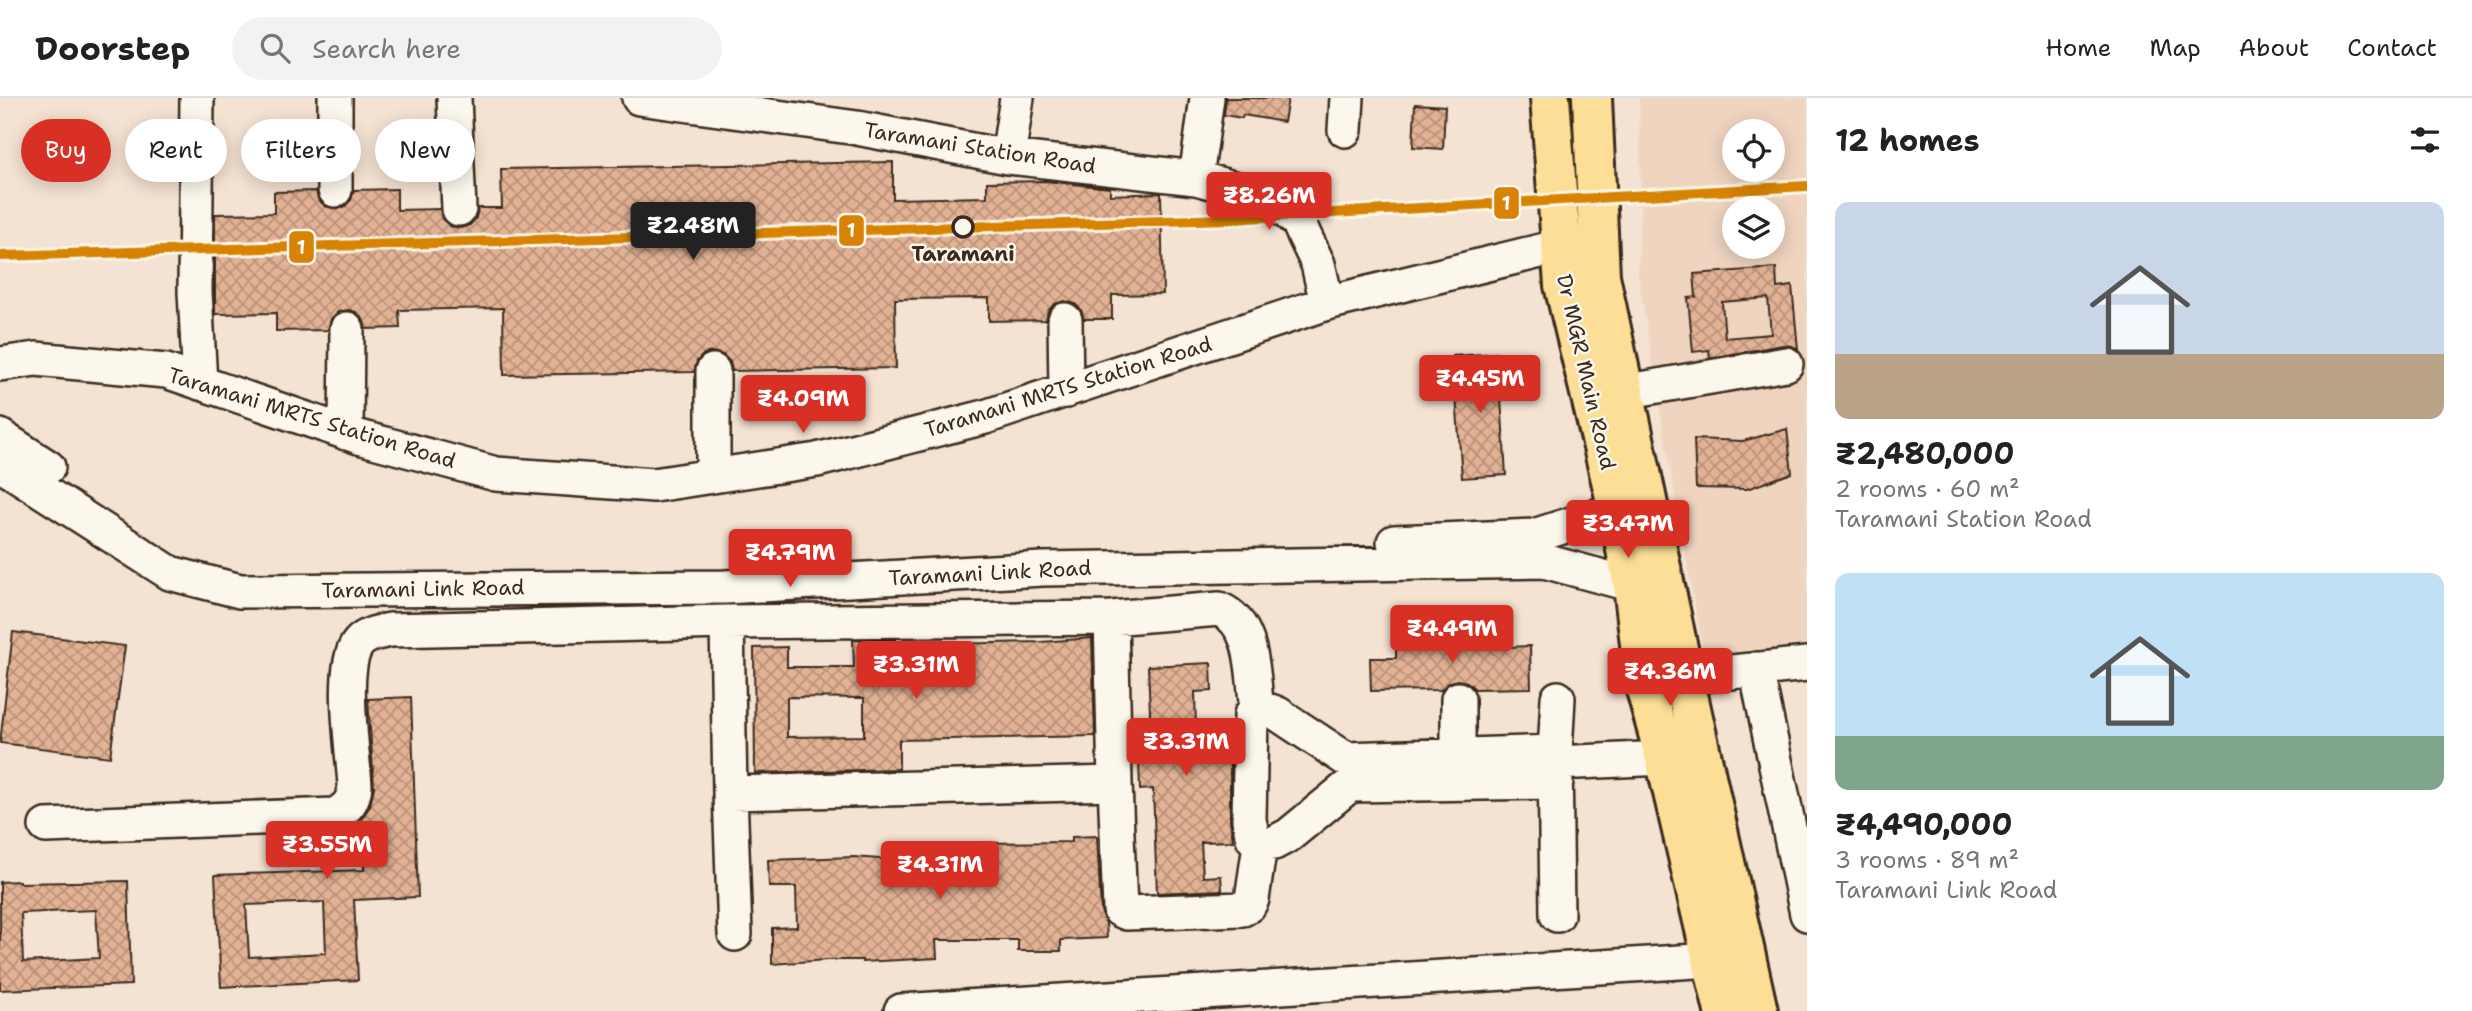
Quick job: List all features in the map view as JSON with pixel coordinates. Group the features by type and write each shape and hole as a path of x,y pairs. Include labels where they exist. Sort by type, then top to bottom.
{"main road":[{"name":"Dr MGR Main Road","path":"1550,98 1564,285 1618,509 1633,585 1645,686 1665,758 1724,1011"},
{"name":"Dr MGR Main Road","path":"1592,98 1600,276 1684,677 1758,1011"}],"street":[{"path":"197,98 195,292 200,383"},
{"path":"335,98 335,190"},
{"path":"454,98 459,209"},
{"name":"Taramani Station Road","path":"639,98 857,113 1008,157 1196,178 1271,198 1298,222 1318,264 1327,303"},
{"path":"1008,157 1017,98"},
{"path":"1196,178 1208,98"},
{"name":"Taramani MRTS Station Road","path":"0,365 36,359 166,371 346,433 496,474 654,485 817,460 985,418 1327,303 1561,246 1598,246"},
{"path":"1065,320 1066,391"},
{"path":"346,433 347,330"},
{"path":"1623,392 1786,364"},
{"path":"713,371 713,476"},
{"name":"Taramani Link Road","path":"0,436 183,554 243,569 723,565 1041,547 1364,543 1534,536 1618,509"},
{"name":"Taramani Link Road","path":"0,464 170,573 240,591 725,587 1042,569 1544,561 1633,585"},
{"path":"46,826 335,815 345,809 354,794 355,785 348,680 351,658 358,644 368,635 390,630 727,622 1111,618 1219,610 1232,614 1246,635 1257,710"},
{"path":"1111,618 1120,910 1243,909 1252,899 1260,845"},
{"path":"727,622 735,934"},
{"path":"1645,686 1684,677 1807,664"},
{"path":"1756,668 1807,914"},
{"path":"1557,915 1558,698"},
{"path":"1458,699 1458,755"},
{"path":"1260,845 1253,838 1250,820 1251,715 1257,710 1268,709 1278,714 1346,759 1458,755 1556,766"},
{"path":"1260,845 1274,843 1289,835 1350,785 1665,758"},
{"path":"730,793 1115,783"},
{"path":"901,1011 1712,960"}],"shaded area":[{"path":"1639,98 1807,98 1807,664 1707,672 1638,274 1641,187"}],"building":[{"path":"1226,98 1288,98 1284,122 1243,115 1242,118 1224,115"},
{"path":"1415,104 1445,106 1443,149 1413,147"},
{"path":"893,162 893,199 987,197 987,182 1046,181 1110,188 1110,195 1161,193 1163,294 1112,295 1112,319 1084,319 1075,304 1065,301 1055,304 1048,311 1046,320 989,321 989,298 895,299 896,368 732,371 730,362 723,355 712,352 704,354 697,361 694,372 504,375 503,308 399,310 400,328 366,329 363,319 356,312 348,310 338,312 331,319 328,330 276,331 276,313 215,314 215,214 274,213 274,192 316,191 318,199 325,206 336,209 344,207 351,200 354,190 397,189 397,210 440,209 442,219 450,226 461,228 470,225 476,218 478,208 502,208 501,169"},
{"path":"1776,268 1777,288 1792,286 1798,349 1783,345 1710,358 1709,350 1693,352 1688,298 1696,297 1694,274","holes":["1768,298 1771,334 1725,338 1722,302"]},
{"path":"1498,353 1506,475 1462,478 1453,356"},
{"path":"1787,429 1792,473 1747,489 1696,488 1694,439 1743,441"},
{"path":"13,632 125,646 110,757 0,743"},
{"path":"1507,637 1507,647 1530,646 1531,688 1475,689 1467,682 1457,680 1448,683 1441,690 1371,691 1370,658 1396,658 1396,638"},
{"path":"1092,638 1095,736 899,740 899,769 755,773 754,648 787,647 787,667 854,667 853,640 895,640 895,644 1041,642","holes":["787,697 864,698 864,736 787,737"]},
{"path":"1211,663 1212,691 1195,692 1196,728 1230,727 1230,820 1233,841 1201,842 1203,877 1221,876 1222,890 1157,893 1153,789 1140,790 1139,761 1152,760 1148,666"},
{"path":"411,697 418,897 354,900 358,980 221,987 215,875 364,870 362,818 370,806 374,787 368,699","holes":["324,902 326,953 249,957 246,905"]},
{"path":"1097,836 1101,911 1106,923 1107,938 1061,940 1061,951 1018,951 1018,940 936,940 937,958 772,964 772,928 797,927 796,887 769,887 768,860 854,857 892,860 892,851 937,850 937,855 981,855 980,843 1072,842 1072,837"},
{"path":"128,881 131,985 0,990 0,882","holes":["96,910 99,958 23,962 21,913"]}],"transit line":[{"name":"1","path":"0,256 1229,219 1807,186"}],"place":[{"name":"Taramani","path":"963,227"}]}
